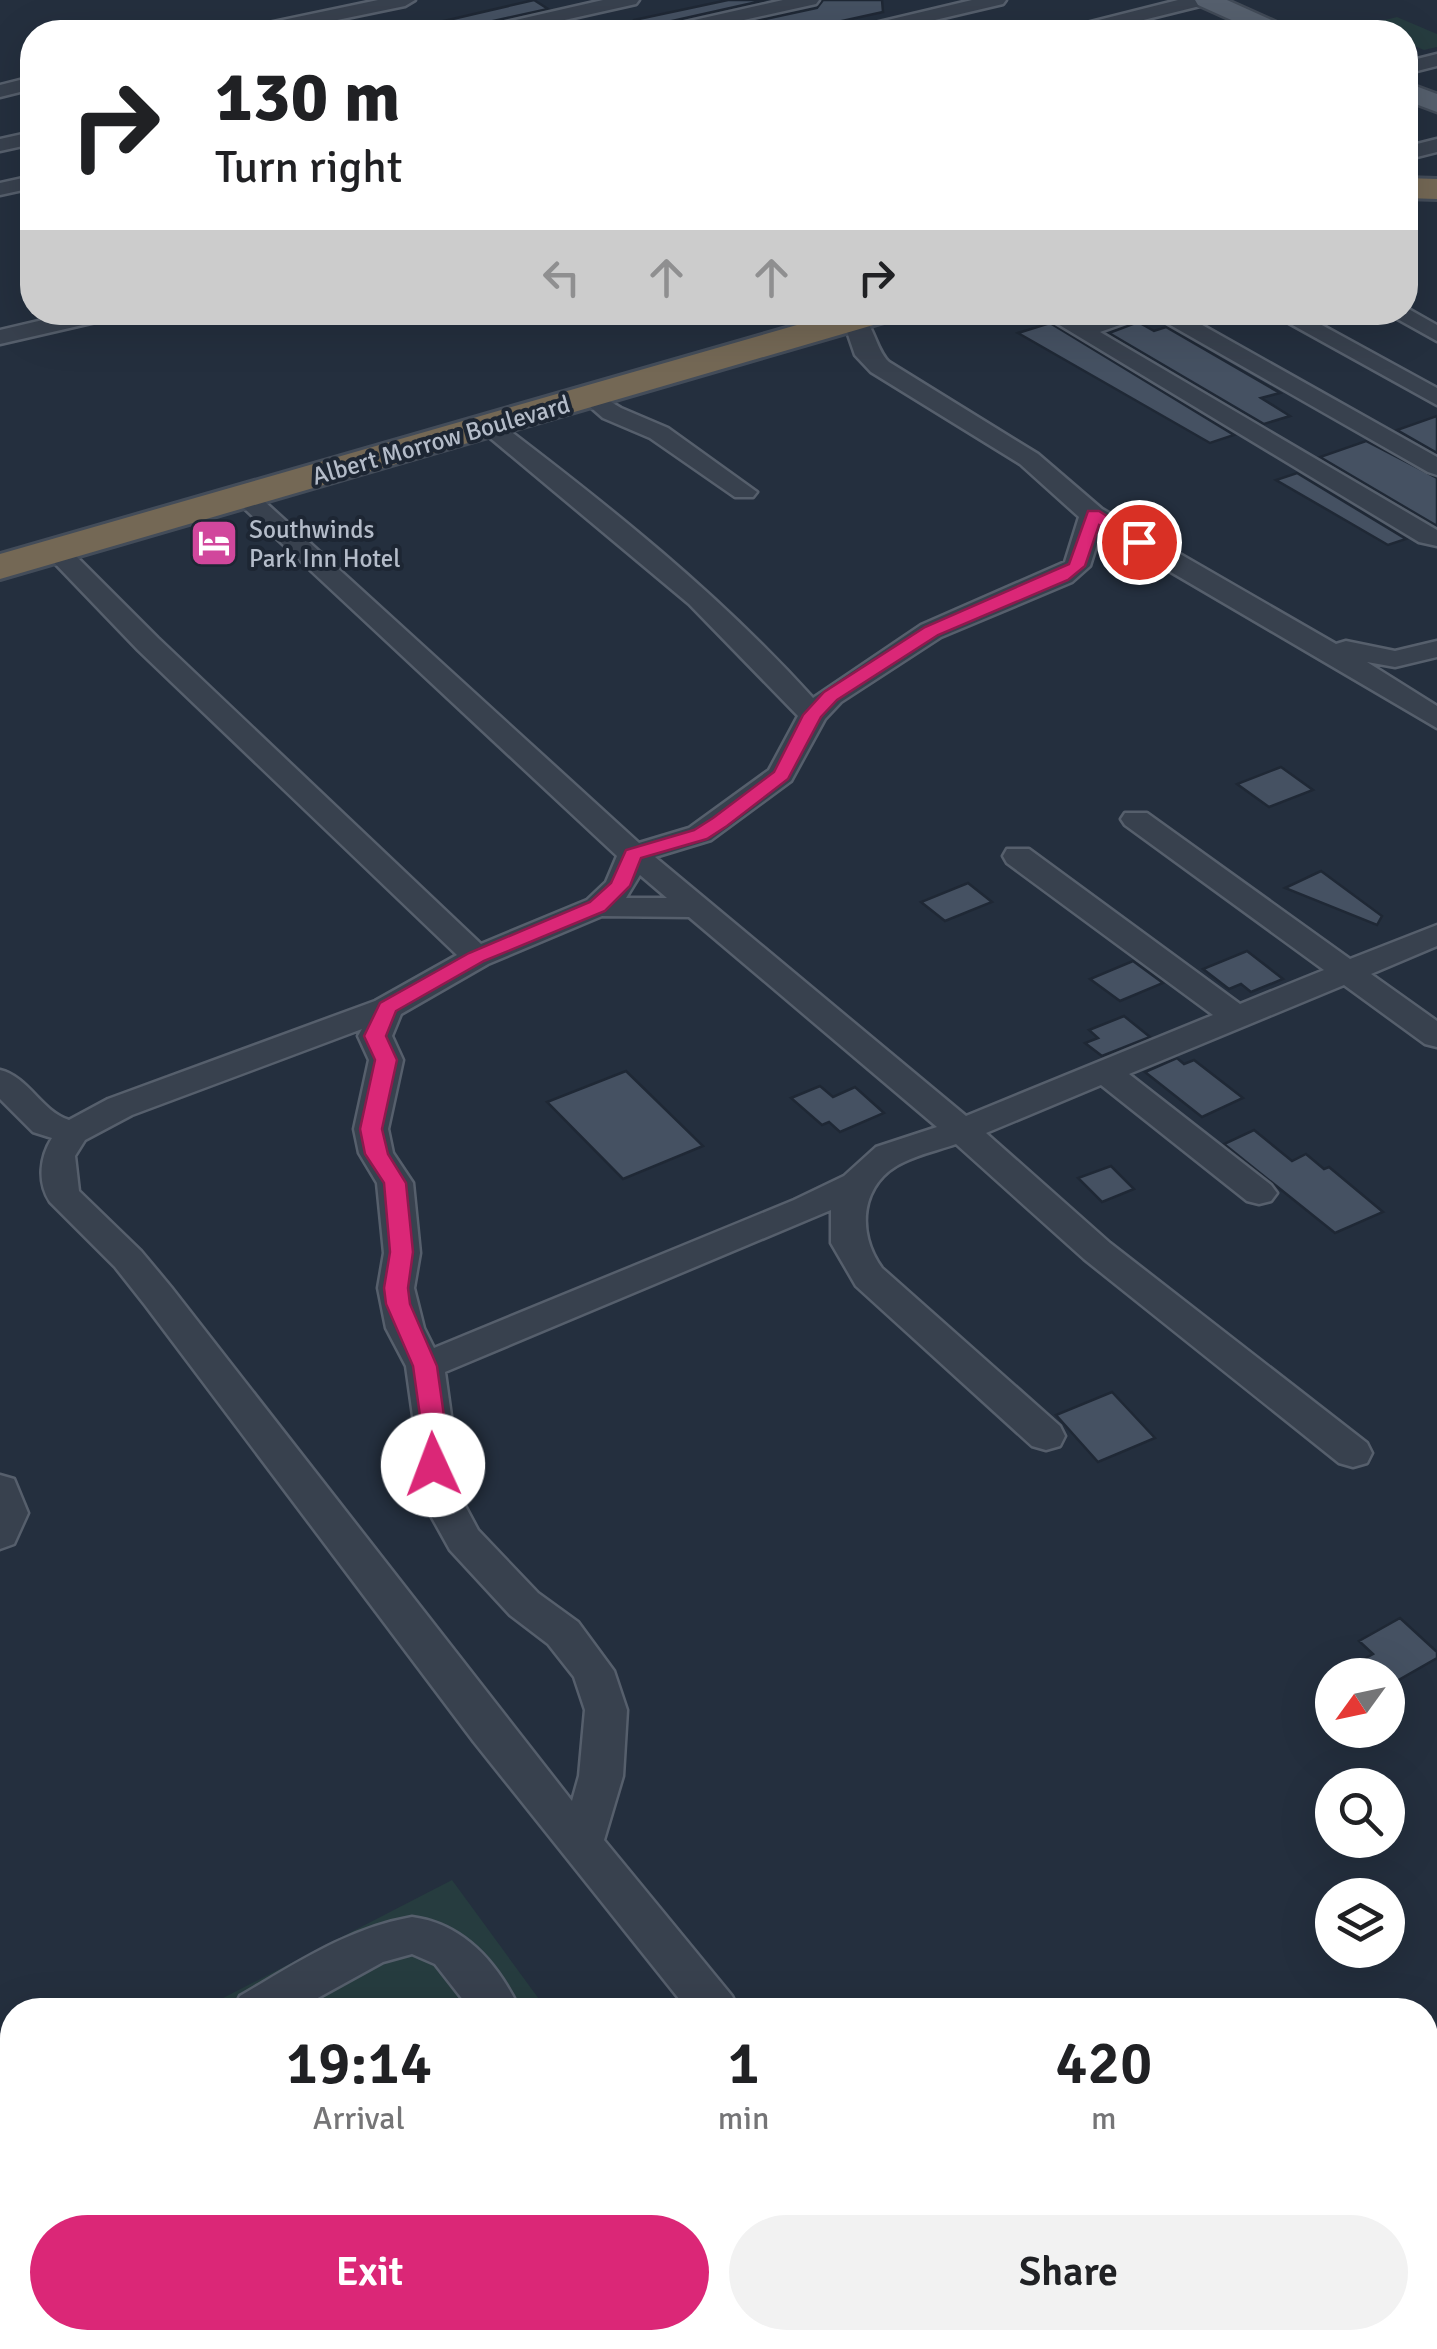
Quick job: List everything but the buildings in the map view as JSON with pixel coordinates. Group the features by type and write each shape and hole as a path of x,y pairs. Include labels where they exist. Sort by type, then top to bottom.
{"highway":[{"name":"Albert Morrow Boulevard","path":"0,567 837,325"}],"main road":[{"path":"1204,0 1250,20"}],"street":[{"path":"310,20 404,0"},
{"path":"563,20 629,0"},
{"path":"719,20 808,0"},
{"path":"912,20 996,0"},
{"path":"1101,0 1146,20"},
{"path":"1122,20 1204,0"},
{"path":"0,169 16,186"},
{"path":"0,337 53,325"},
{"path":"868,325 866,355 880,367 1030,459 1094,514 1293,634 1358,668 1437,719"},
{"path":"1069,325 1437,538"},
{"path":"1080,332 1102,325"},
{"path":"1185,325 1437,466"},
{"path":"1303,325 1437,398"},
{"path":"1259,365 1334,342"},
{"path":"591,397 612,413 659,433 744,492"},
{"path":"488,426 661,562 772,668 812,715"},
{"path":"244,496 633,854 962,1130 1097,1252 1353,1453"},
{"path":"633,854 700,834 782,775 812,715 830,696 932,631 1062,576 1076,566 1094,514"},
{"path":"56,551 148,644 477,957"},
{"path":"1293,634 1377,658 1395,659 1437,649"},
{"path":"1136,819 1437,1037"},
{"path":"633,854 620,886 598,906 477,957 387,1008 120,1107 72,1134 58,1156 62,1194 128,1259 158,1296 489,1730 706,1998"},
{"path":"1018,856 1235,1016"},
{"path":"598,906 696,908"},
{"path":"425,1366 789,1216 856,1184 888,1156 962,1130 1437,935"},
{"path":"387,1008 375,1036 386,1060 371,1129 376,1154 395,1183 402,1252 396,1288 398,1304 425,1366 433,1423 435,1488 464,1540 524,1604 563,1633 593,1670 606,1710 601,1776 582,1842"},
{"path":"1106,1072 1260,1194"},
{"path":"0,1080 45,1124 72,1134"},
{"path":"856,1184 843,1228 849,1250 870,1277 1046,1436"},
{"path":"0,1488 8,1513 0,1534"},
{"path":"278,1998 383,1941 409,1934 431,1938 454,1954 488,1998"}],"green space":[{"path":"1418,26 1437,34 1437,47 1418,47"},
{"path":"452,1880 538,1998 223,1998"}],"place":[{"name":"Southwinds Park Inn Hotel","path":"214,543"}],"route":[{"path":"433,1465 433,1423 425,1366 405,1328 398,1304 396,1288 402,1252 395,1183 376,1154 371,1129 386,1060 375,1036 387,1008 477,957 598,906 620,886 633,854 700,834 720,822 782,775 812,715 830,696 932,631 1062,576 1076,566 1094,514 1139,542"}]}
